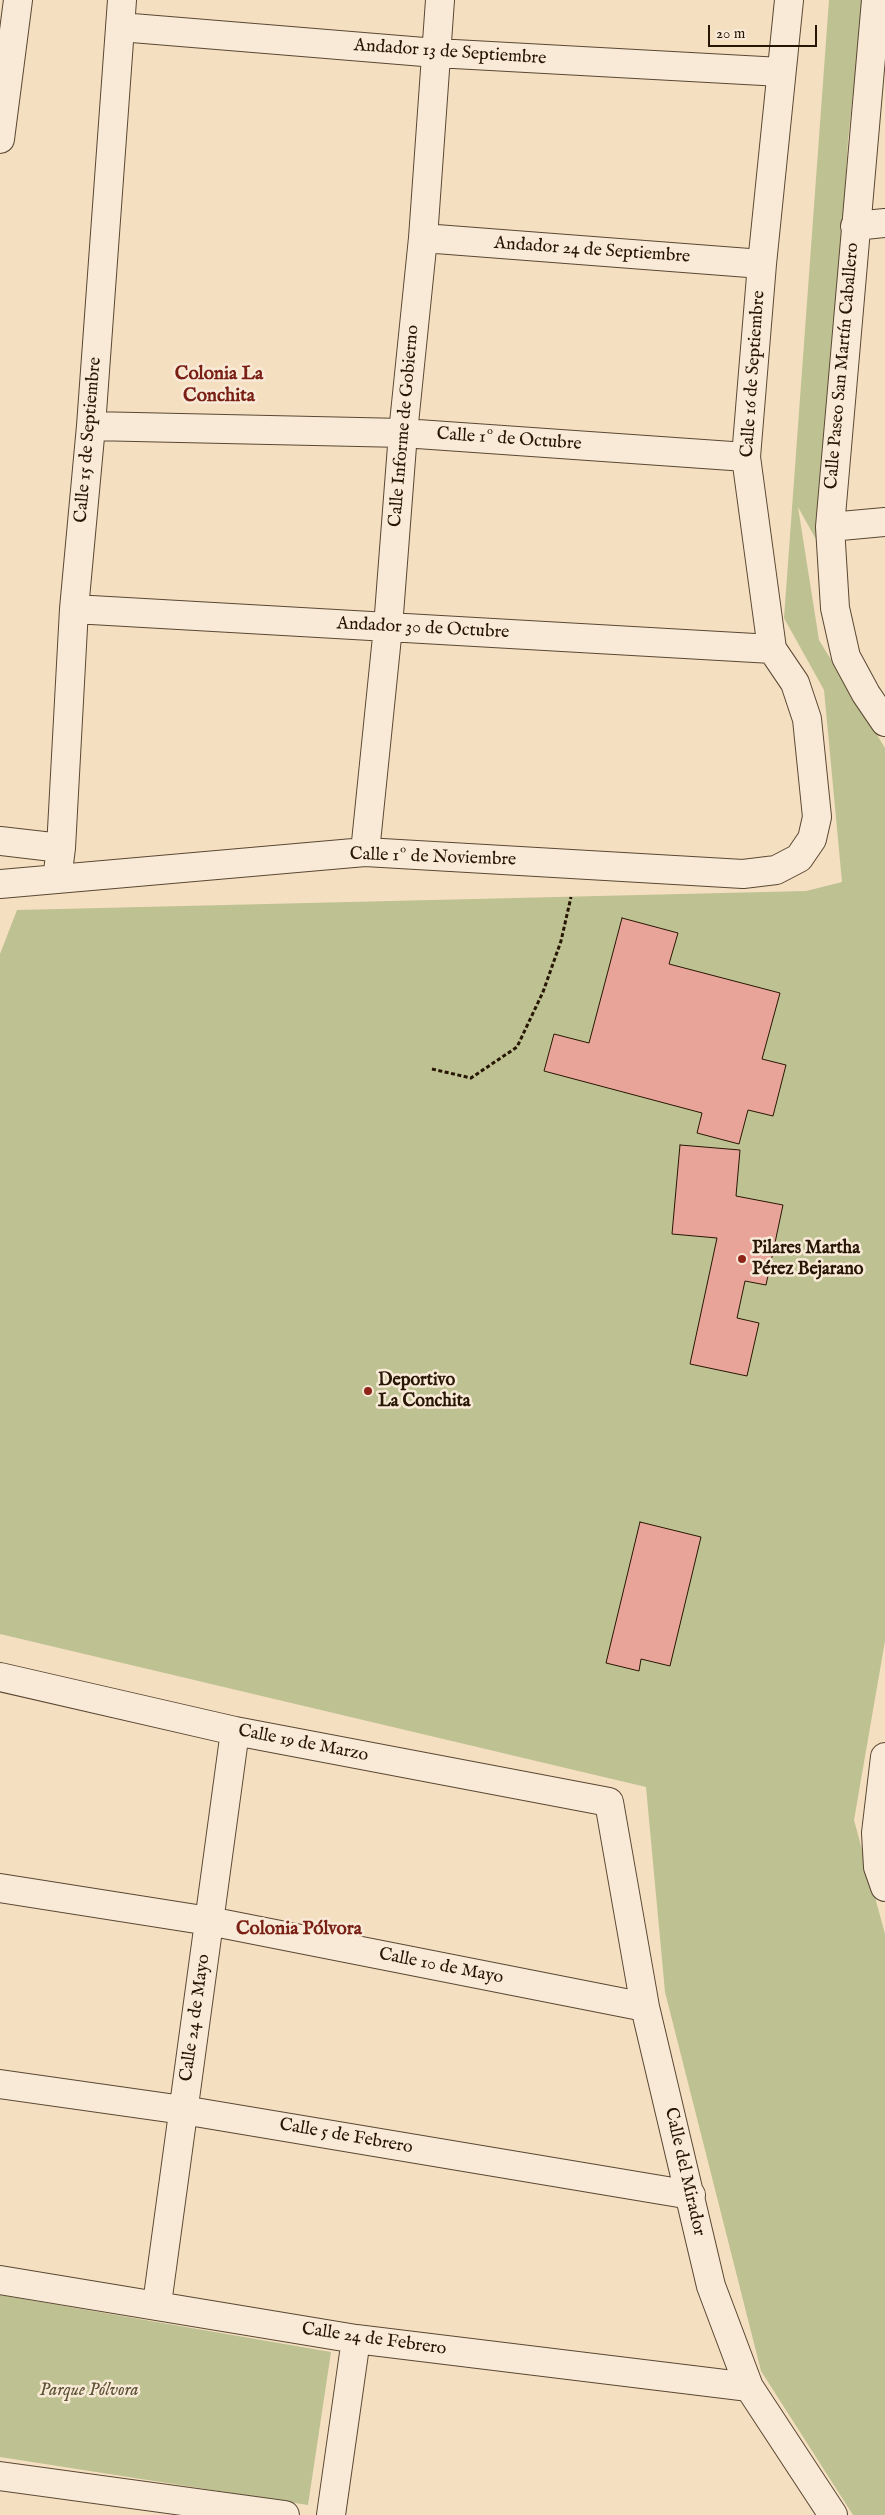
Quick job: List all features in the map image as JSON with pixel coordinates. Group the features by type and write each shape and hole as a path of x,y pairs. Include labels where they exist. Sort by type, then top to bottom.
{"street":[{"path":"0,139 18,0"},
{"name":"Calle 15 de Septiembre","path":"57,879 61,848 74,610 91,426 122,0"},
{"name":"Calle Informe de Gobierno","path":"365,852 388,627 402,433 423,238 440,0"},
{"name":"Calle 16 de Septiembre","path":"776,870 799,858 812,839 817,817 807,719 795,683 772,649 746,457 762,264 789,0"},
{"name":"Calle Paseo San Martín Caballero","path":"876,0 830,527 836,608 846,657 866,694 885,722"},
{"name":"Andador 13 de Septiembre","path":"120,27 436,54 781,72"},
{"path":"855,226 885,224"},
{"name":"Andador 24 de Septiembre","path":"423,238 762,264"},
{"name":"Calle 1º de Octubre","path":"91,426 402,433 746,457"},
{"path":"830,527 885,522"},
{"name":"Andador 30 de Octubre","path":"74,610 772,649"},
{"path":"0,841 61,848"},
{"name":"Calle 1º de Noviembre","path":"0,884 365,852 743,874 776,870"},
{"name":"Calle 19 de Marzo","path":"0,1677 235,1731 609,1802"},
{"name":"Calle 24 de Mayo","path":"157,2304 235,1731"},
{"path":"885,1757 876,1833 878,1867 885,1887"},
{"name":"Calle del Mirador","path":"609,1802 645,2007 711,2286 749,2387 833,2515"},
{"name":"Calle 10 de Mayo","path":"0,1888 209,1921 645,2007"},
{"name":"Calle 5 de Febrero","path":"0,2084 183,2110 690,2195"},
{"name":"Calle 24 de Febrero","path":"0,2280 157,2304 356,2339 749,2387"},
{"path":"331,2515 356,2339"},
{"path":"0,2476 285,2515"}],"path":[{"path":"432,1069 471,1078 517,1047 543,992 561,941 571,898 568,864"}],"green space":[{"name":"Deportivo La Conchita","path":"829,0 863,0 848,140 823,552 798,507 819,640 885,748 885,1641 854,1820 885,1934 885,2515 853,2515 761,2371 665,1992 646,1787 0,1634 0,954 17,910 806,891 842,882 824,690 784,618"},
{"name":"Parque Pólvora","path":"0,2295 331,2352 308,2505 0,2457"}],"building":[{"path":"622,918 678,933 669,964 780,993 762,1059 786,1065 773,1116 748,1110 739,1144 697,1133 702,1113 544,1071 554,1034 589,1043"},
{"name":"Pilares Martha Pérez Bejarano","path":"680,1145 740,1150 736,1196 783,1205 766,1285 745,1281 737,1318 759,1323 747,1376 690,1364 717,1238 672,1234"},
{"path":"640,1522 701,1537 670,1666 641,1659 639,1671 606,1663"}],"place":[{"name":"Pilares Martha Pérez Bejarano","path":"742,1259"},
{"name":"Deportivo La Conchita","path":"368,1391"}],"district":[{"name":"Colonia La Conchita","path":"219,386"},
{"name":"Colonia Pólvora","path":"299,1930"}]}
